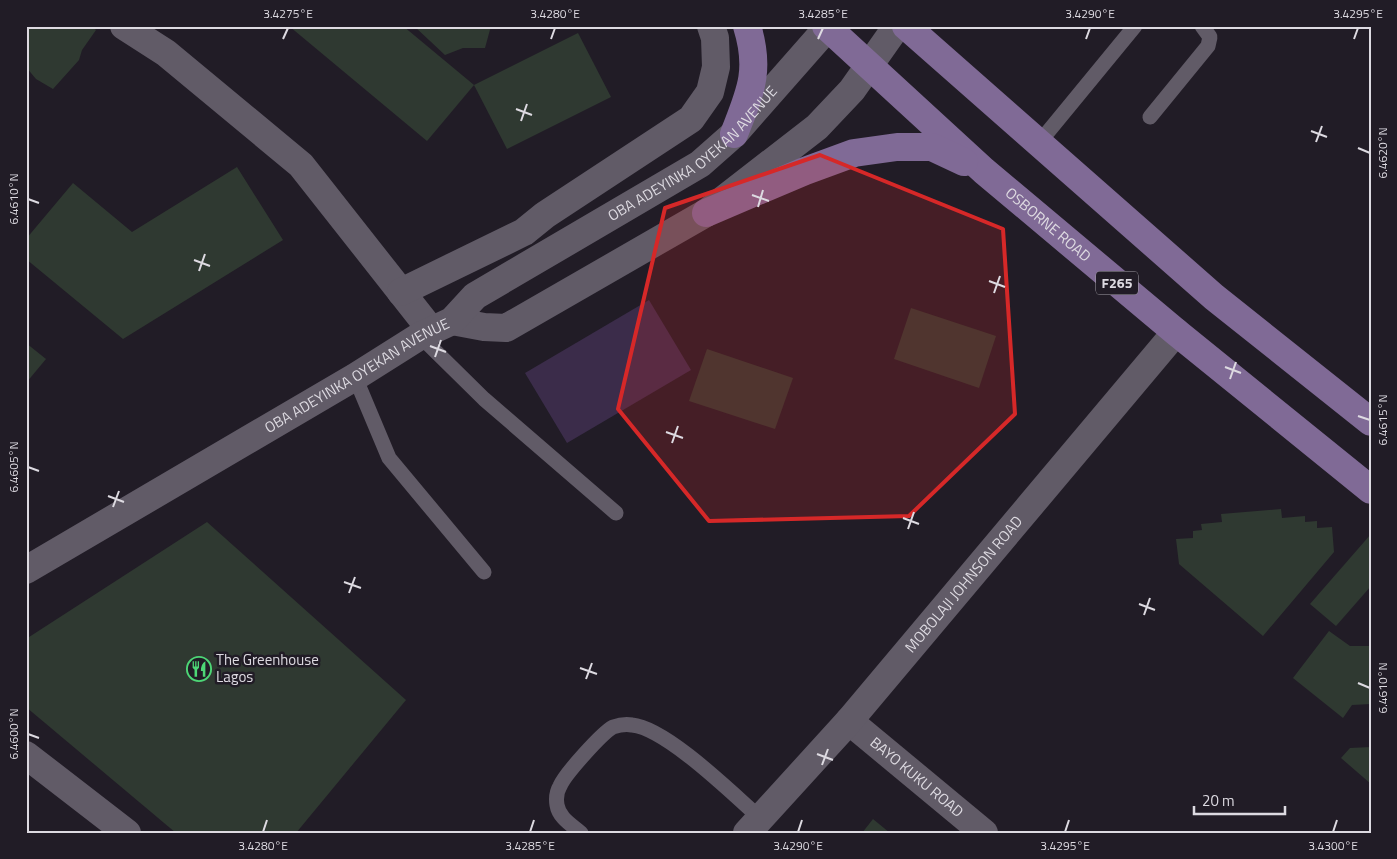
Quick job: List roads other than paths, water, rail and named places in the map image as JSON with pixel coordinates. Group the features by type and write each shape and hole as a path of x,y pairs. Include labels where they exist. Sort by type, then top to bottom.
{"main road":[{"path":"124,26 166,52 301,165 401,292 435,329 506,328 706,214 805,171 862,152 897,146 932,147 984,170"},
{"path":"401,292 524,232 545,215 691,119 710,92 716,67 715,38 711,26"},
{"path":"734,134 752,87 754,63 747,26"},
{"path":"706,214 817,127 852,90 897,26"},
{"path":"906,26 1214,297 1371,422"},
{"name":"OBA ADEYINKA OYEKAN AVENUE","path":"26,570 435,329 475,296 700,164 734,134 828,27"},
{"name":"OSBORNE ROAD","path":"828,27 984,170 1176,332 1371,490"},
{"name":"MOBOLAJI JOHNSON ROAD","path":"754,825 849,721 1176,332"},
{"name":"BAYO KUKU ROAD","path":"849,721 984,833"},
{"path":"26,755 127,833"}],"lane":[{"path":"1038,144 1135,26"},
{"path":"1150,117 1208,46 1210,37 1202,26"},
{"path":"435,329 484,399 616,513"},
{"path":"355,377 389,458 484,572"},
{"path":"581,833 564,820 560,813 557,805 559,788 566,776 609,730 622,725 639,726 658,734 716,778 754,825"}],"place":[{"name":"The Greenhouse Lagos","path":"199,669"}]}
